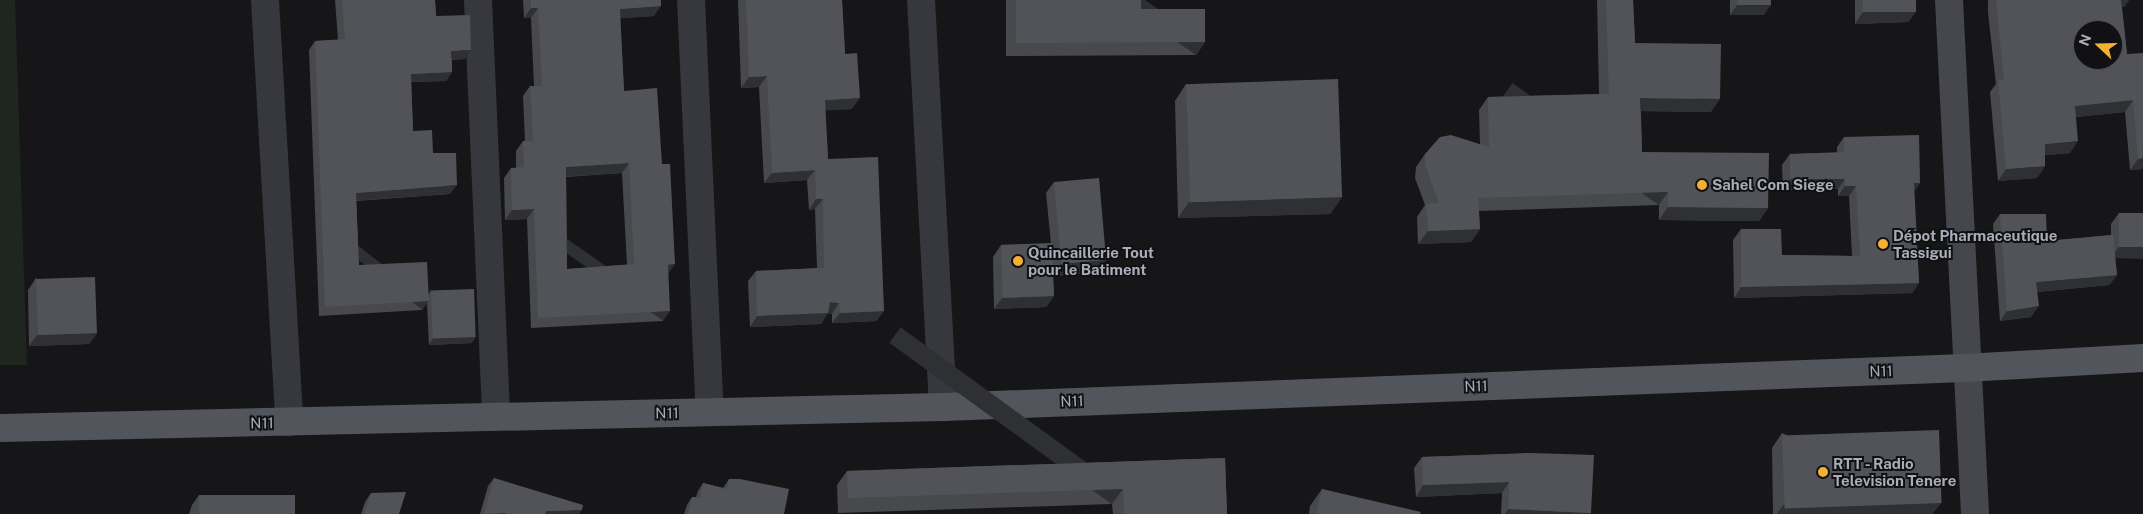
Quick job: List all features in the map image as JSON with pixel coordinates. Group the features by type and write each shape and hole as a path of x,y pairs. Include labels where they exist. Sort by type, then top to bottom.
{"main road":[{"name":"N11","path":"0,428 943,407 1965,368 2143,358"}],"street":[{"path":"265,0 289,422"},
{"path":"478,0 496,417"},
{"path":"691,0 710,412"},
{"path":"921,0 943,407"},
{"path":"1949,0 1965,368 1975,514"}],"shaded area":[{"path":"0,0 15,0 27,365 0,365"}],"building":[{"path":"342,0 435,0 436,16 470,15 471,50 451,51 452,72 411,74 413,131 432,130 433,153 456,153 457,185 356,193 359,265 427,262 429,301 325,307 315,41 345,39"},
{"path":"531,0 661,0 661,6 620,9 624,91 657,88 662,164 670,164 675,264 668,265 670,311 538,318 534,209 512,210 511,168 524,167 523,141 533,141 530,86 542,86 538,8 531,8","holes":["629,163 634,264 567,269 566,167"]},
{"path":"746,0 842,0 845,54 857,53 860,98 825,100 828,159 878,157 884,311 840,313 839,303 830,302 828,313 757,316 756,271 824,268 823,199 816,199 815,170 772,173 767,76 749,77"},
{"path":"1016,0 1141,0 1141,9 1205,9 1205,42 1016,43"},
{"path":"1606,0 1633,0 1635,43 1721,44 1720,99 1640,98 1642,152 1769,153 1768,208 1668,207 1668,192 1478,198 1480,229 1428,231 1426,204 1439,203 1425,165 1425,154 1440,137 1451,135 1489,147 1488,97 1609,94"},
{"path":"1737,0 1771,0 1771,5 1737,5"},
{"path":"1863,0 1916,0 1916,12 1863,12"},
{"path":"1996,0 2121,0 2127,54 2143,53 2143,158 2138,159 2133,100 2075,106 2078,141 2045,144 2045,166 2006,169 1998,80 2004,80"},
{"path":"1338,79 1342,197 1190,202 1186,84"},
{"path":"1919,135 1920,183 1914,183 1919,283 1741,287 1741,229 1781,229 1782,255 1860,256 1856,186 1845,186 1845,179 1790,179 1790,154 1844,152 1844,137"},
{"path":"1099,178 1106,260 1061,264 1054,182"},
{"path":"2119,213 2143,213 2143,247 2119,247"},
{"path":"2000,214 2046,214 2047,241 2113,235 2117,275 2036,282 2039,306 2007,311"},
{"path":"1052,243 1054,296 1003,298 1001,245"},
{"path":"95,277 97,333 38,335 36,279"},
{"path":"474,289 476,337 433,338 431,291"},
{"path":"1939,430 1942,503 1785,508 1782,435"},
{"path":"1531,453 1594,455 1591,513 1508,509 1509,482 1423,485 1422,457"},
{"path":"1225,458 1227,514 1124,514 1123,489 848,498 847,471"},
{"path":"494,478 583,505 582,510 546,511 545,514 484,514"},
{"path":"729,479 740,479 789,489 784,514 688,514 692,497 700,498 703,483 727,489"},
{"path":"1322,489 1421,512 1420,514 1316,514"},
{"path":"406,492 399,514 364,514 371,493"},
{"path":"199,495 295,495 295,514 199,514"}],"place":[{"name":"Sahel Com Siege","path":"1702,185"},
{"name":"Dépot Pharmaceutique Tassigui","path":"1883,244"},
{"name":"Quincaillerie Tout pour le Batiment","path":"1018,261"},
{"name":"RTT - Radio Television Tenere","path":"1823,472"}]}
